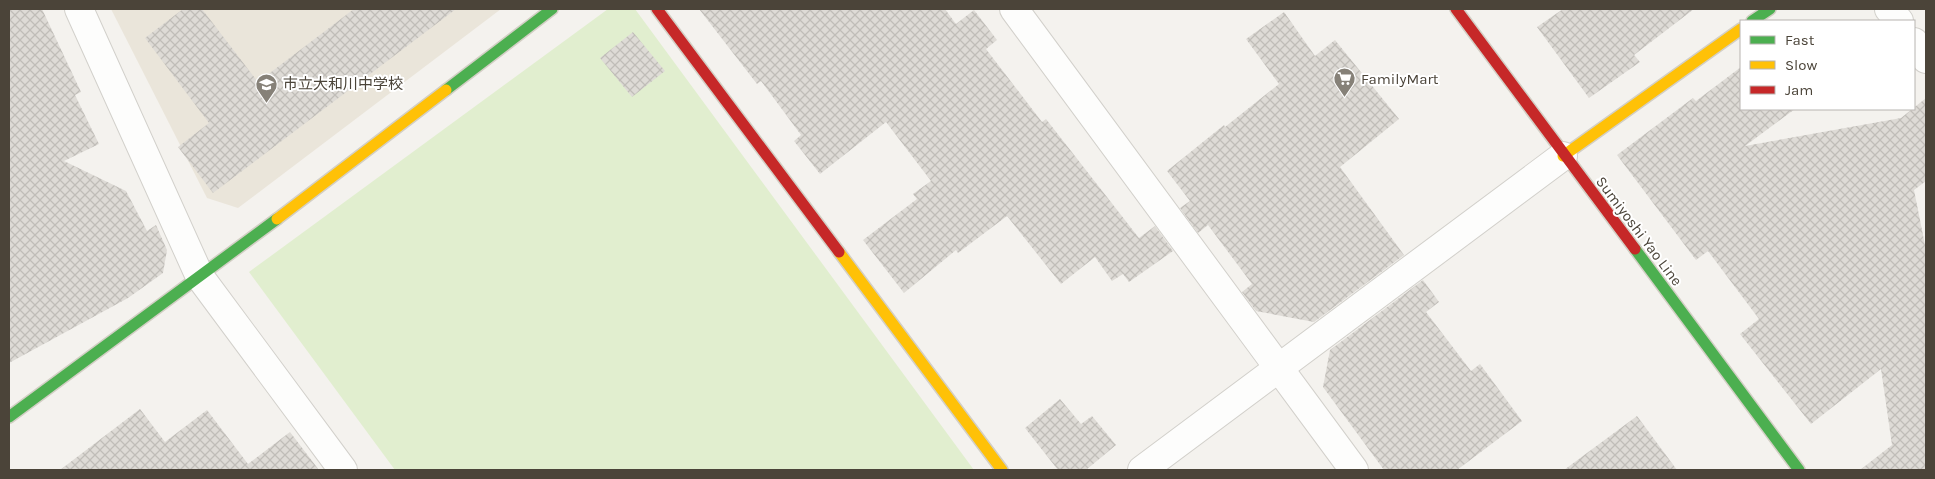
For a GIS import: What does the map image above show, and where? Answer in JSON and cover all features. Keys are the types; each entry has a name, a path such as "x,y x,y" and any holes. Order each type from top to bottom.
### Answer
{"street":[{"path":"79,9 200,277 343,470"},
{"path":"9,417 200,277 552,9"},
{"path":"657,9 1002,470"},
{"path":"1014,9 1354,470"},
{"name":"Sumiyoshi Yao Line","path":"1456,9 1563,156 1704,340 1799,470"},
{"path":"1754,20 1770,9"},
{"path":"1890,9 1898,20"},
{"path":"1142,470 1280,369 1563,156 1740,30"},
{"path":"1915,43 1926,59"}],"shaded area":[{"name":"市立大和川中学校","path":"111,9 501,9 238,208 207,198"}],"green space":[{"path":"608,9 635,9 974,470 395,470 249,272"}],"building":[{"path":"9,9 42,9 81,92 75,95 99,144 64,161 126,191 147,231 156,225 167,250 163,273 128,298 9,363"},
{"path":"183,9 202,9 258,82 354,9 456,9 213,193 178,147 209,123 145,38"},
{"path":"699,9 945,9 956,24 974,10 997,40 986,49 1042,122 1046,119 1139,238 1155,226 1173,251 1129,282 1123,274 1112,281 1095,257 1061,284 1007,216 958,253 956,250 904,293 863,240 917,199 913,194 931,181 886,122 820,174 794,141 801,135 761,81 757,84"},
{"path":"1563,9 1694,9 1634,55 1640,62 1589,98 1537,27"},
{"path":"1284,12 1315,56 1335,40 1399,119 1340,167 1404,255 1314,322 1256,311 1242,292 1252,284 1208,225 1198,233 1180,208 1190,201 1167,171 1279,84 1246,39"},
{"path":"633,32 665,71 632,97 600,58"},
{"path":"1740,68 1740,110 1794,110 1745,146 1901,118 1911,110 1915,110 1915,107 1926,98 1926,181 1914,190 1926,250 1926,470 1860,470 1892,445 1881,369 1811,424 1740,334 1759,319 1708,251 1696,260 1617,155 1693,98 1696,101"},
{"path":"1423,280 1439,302 1426,312 1471,371 1480,364 1522,421 1457,470 1384,470 1323,387 1330,350"},
{"path":"1060,399 1081,424 1092,416 1116,445 1086,470 1058,470 1025,428"},
{"path":"140,409 165,442 207,410 248,464 290,432 319,470 60,470"},
{"path":"1637,416 1677,470 1564,470"}],"traffic: fast":[{"path":"446,90 552,9"},
{"path":"1754,20 1770,9"},
{"path":"9,417 277,219"},
{"path":"1635,249 1799,470"}],"traffic: slow":[{"path":"1563,156 1740,30"},
{"path":"277,219 446,90"},
{"path":"839,252 1002,470"}],"traffic: jam":[{"path":"657,9 839,252"},
{"path":"1456,9 1635,249"}],"place":[{"name":"FamilyMart","path":"1345,98"},
{"name":"市立大和川中学校","path":"267,103"}]}
